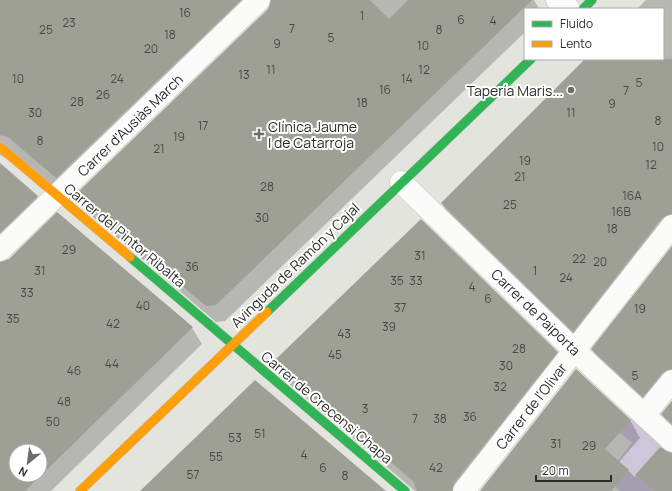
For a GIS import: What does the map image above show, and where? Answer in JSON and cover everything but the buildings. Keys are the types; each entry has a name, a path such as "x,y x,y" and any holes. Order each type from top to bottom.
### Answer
{"street":[{"name":"Carrer d'Ausiàs March","path":"0,250 259,0"},
{"path":"557,0 568,8"},
{"path":"584,8 592,0"},
{"name":"Avinguda de Ramón y Cajal","path":"80,491 529,60"},
{"name":"Carrer del Pintor Ribalta","path":"0,147 232,345"},
{"name":"Carrer de Paiporta","path":"401,182 575,350 672,441"},
{"name":"Carrer de l'Olivar","path":"464,491 672,226"},
{"name":"Carrer de Crecensi Chapa","path":"232,345 405,491"},
{"path":"644,415 672,381"}],"shaded area":[{"path":"633,417 662,445 635,475 654,491 620,491 604,478 632,443 617,430 626,425"}],"traffic: fast":[{"path":"584,8 592,0"},
{"path":"267,312 530,60"},
{"path":"130,257 405,491"}],"traffic: slow":[{"path":"0,147 130,257"},
{"path":"80,491 267,312"}],"place":[{"name":"Tapería Maris...","path":"571,90"},
{"name":"Clínica Jaume I de Catarroja","path":"259,134"}]}
